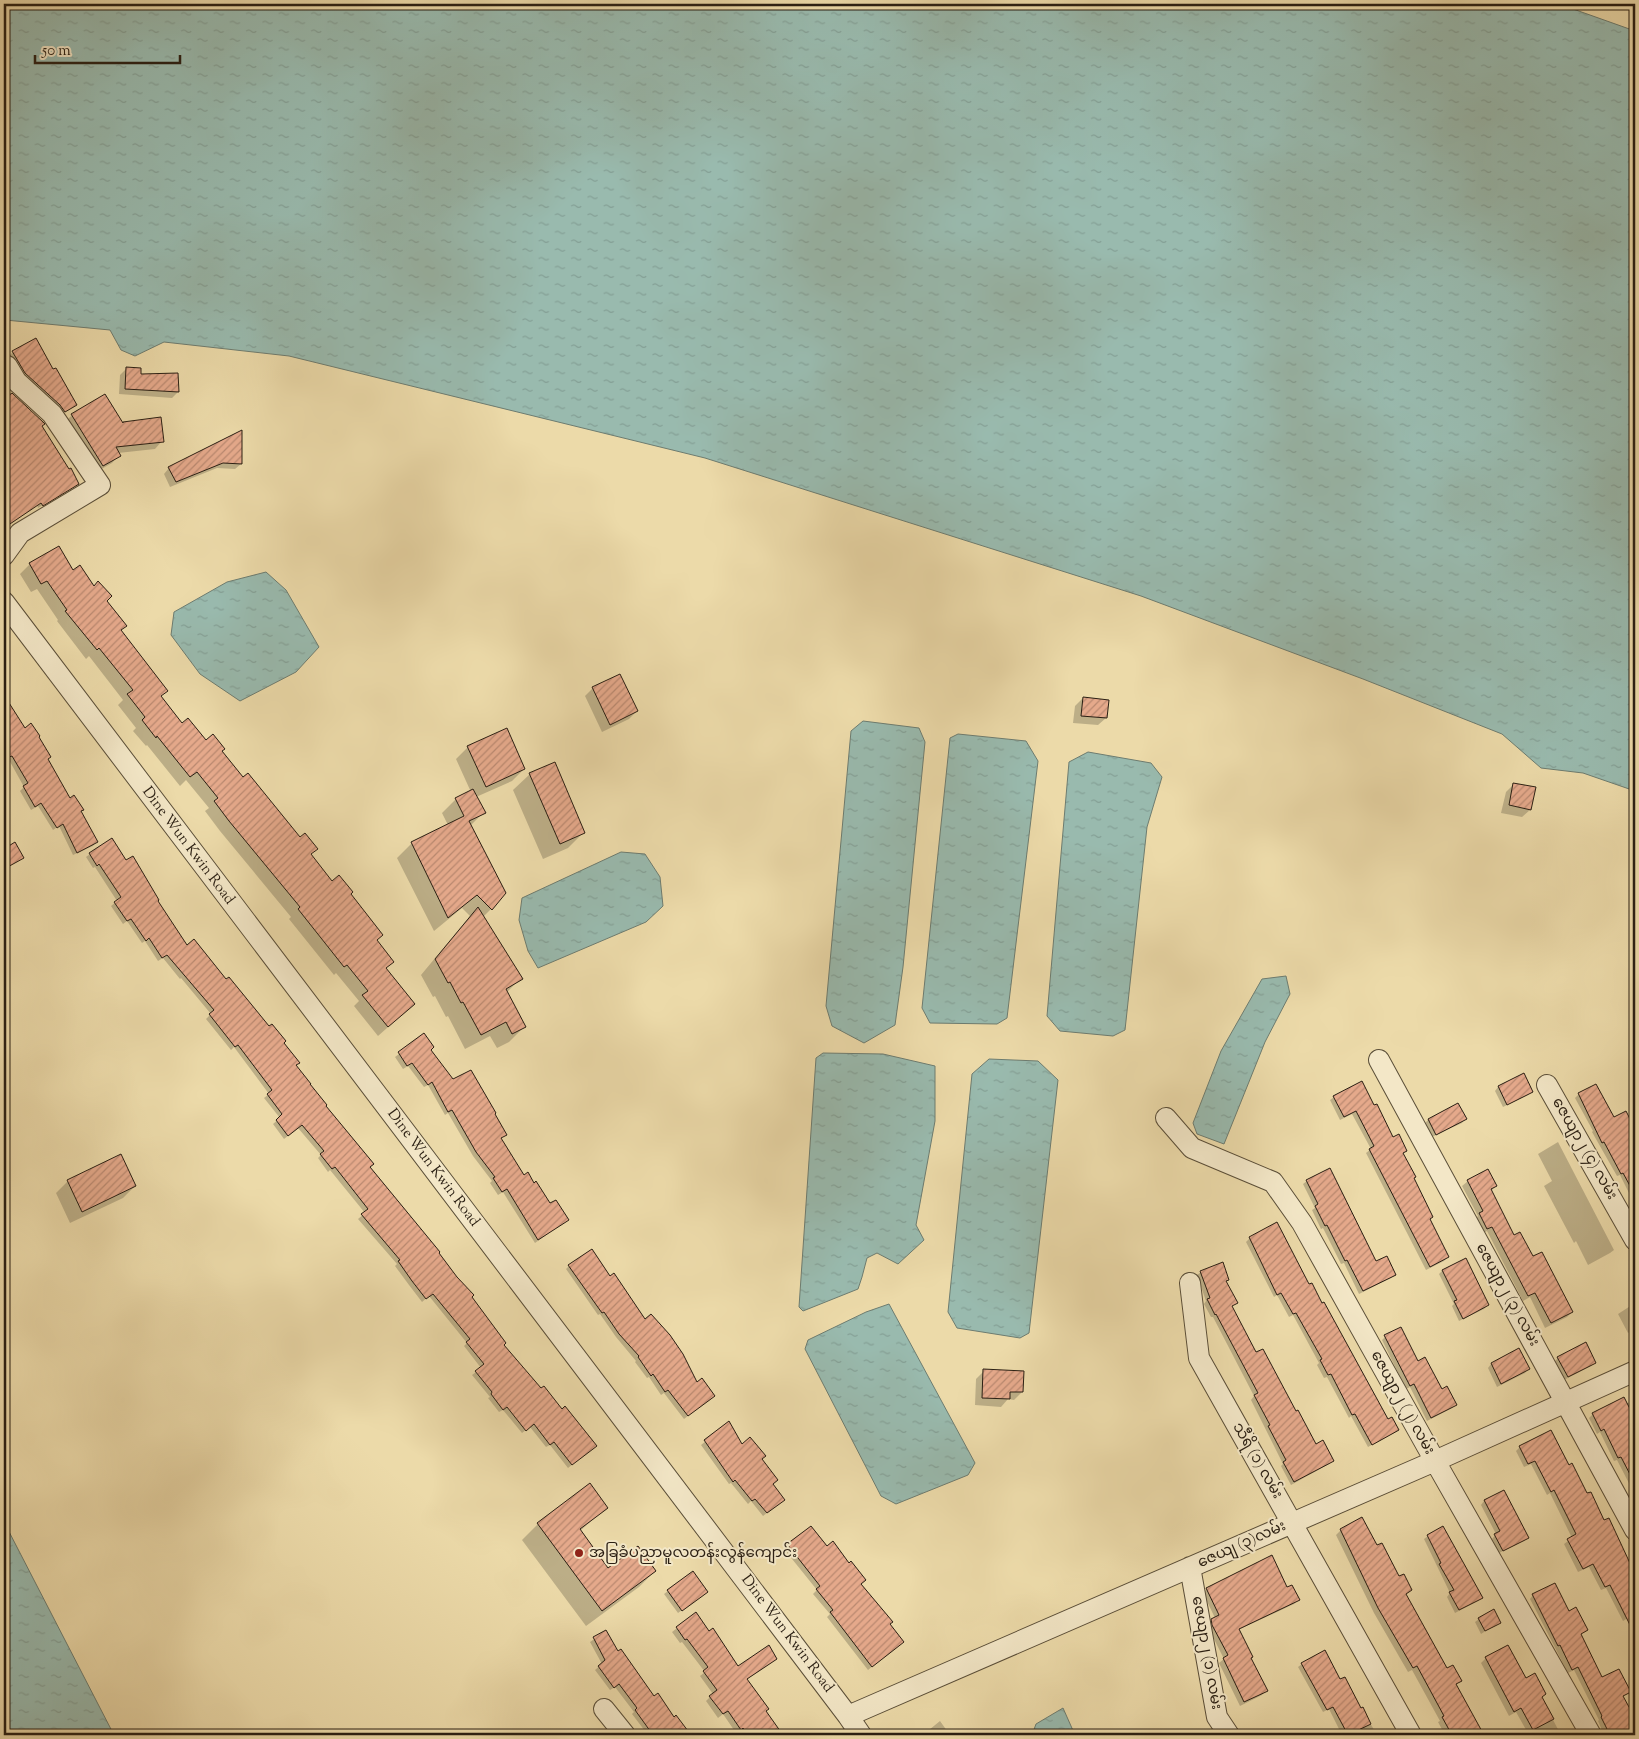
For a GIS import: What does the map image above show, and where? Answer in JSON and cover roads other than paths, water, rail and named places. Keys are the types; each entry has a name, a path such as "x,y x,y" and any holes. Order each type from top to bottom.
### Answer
{"street":[{"path":"4,555 20,533 100,485 52,414 16,381 7,366"},
{"name":"Dine Wun Kwin Road","path":"4,602 861,1735"},
{"name":"ဇေယျာ၂ (၃) လမ်း","path":"1378,1060 1635,1530"},
{"name":"ဇေယျာ၂ (၄) လမ်း","path":"1547,1085 1635,1240"},
{"name":"ဇေယျာ၂ (၂) လမ်း","path":"1166,1118 1192,1148 1273,1182 1302,1223 1591,1735"},
{"name":"သီရိ (၁) လမ်း","path":"1190,1283 1199,1358 1411,1735"},
{"name":"ဇေယျ (၃)လမ်း","path":"848,1716 1435,1461 1635,1371"},
{"name":"ဇေယျာ၂ (၁) လမ်း","path":"1190,1567 1217,1717 1229,1735"},
{"path":"604,1709 625,1735"}],"water":[{"path":"4,4 1559,4 1635,31 1635,791 1583,773 1541,768 1502,734 1363,679 1141,596 705,458 289,356 164,342 135,356 121,350 110,330 5,320 6,357 4,356"},
{"path":"266,572 286,590 319,647 296,672 240,701 200,674 171,635 174,612 227,582"},
{"path":"863,721 919,728 925,742 903,967 895,1025 864,1043 832,1026 826,1006 851,731"},
{"path":"958,734 1026,741 1038,761 1007,1018 997,1024 930,1023 922,1008 950,738"},
{"path":"1088,752 1151,763 1162,777 1147,827 1125,1030 1113,1036 1060,1031 1047,1016 1069,762"},
{"path":"621,852 645,854 660,877 663,906 646,922 538,968 528,951 519,920 522,898"},
{"path":"1286,976 1290,994 1265,1042 1224,1144 1197,1134 1193,1123 1221,1051 1262,979"},
{"path":"823,1053 883,1054 935,1066 935,1121 916,1225 924,1240 898,1264 877,1253 867,1258 858,1289 803,1311 799,1307 816,1058"},
{"path":"989,1059 1038,1061 1058,1080 1029,1333 1020,1338 957,1328 948,1312 972,1074"},
{"path":"889,1304 975,1463 968,1475 896,1504 881,1496 805,1349 808,1340 866,1312"},
{"path":"4,1522 114,1735 4,1735"},
{"path":"1063,1708 1075,1735 1032,1735 1036,1724"}],"place":[{"name":"အခြခံပညာမူလတန်းလွန်ကျောင်း","path":"579,1553"}]}
